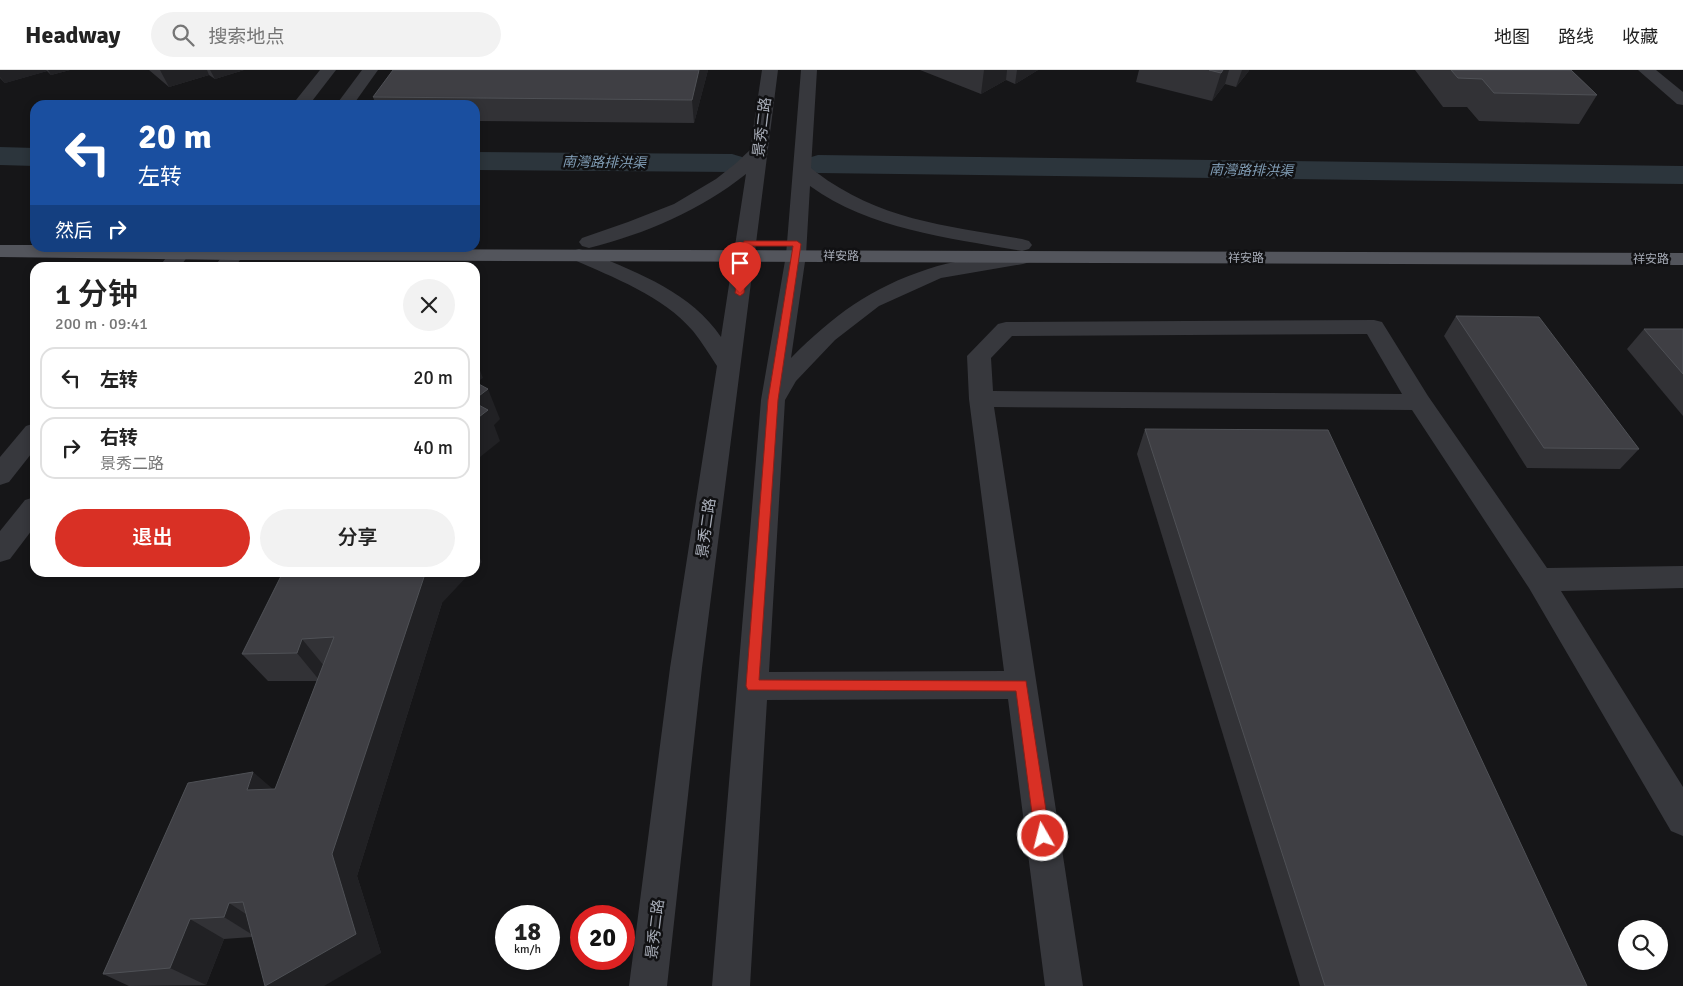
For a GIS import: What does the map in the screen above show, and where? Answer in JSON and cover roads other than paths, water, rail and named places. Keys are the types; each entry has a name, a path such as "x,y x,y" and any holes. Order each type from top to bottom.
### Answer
{"main road":[{"path":"0,238 30,239"},
{"name":"祥安路","path":"480,242 584,249"},
{"name":"祥安路","path":"480,251 584,249 1022,251 1683,250"},
{"name":"祥安路","path":"0,251 30,252"},
{"name":"祥安路","path":"1022,251 1683,259"},
{"name":"祥安路","path":"35,252 232,256 433,252"}],"street":[{"path":"304,100 328,70"},
{"path":"348,100 370,70"},
{"name":"景秀二路","path":"648,986 686,668 770,70"},
{"path":"731,986 773,400 797,250 809,70"},
{"path":"1646,70 1683,100"},
{"path":"1659,70 1683,89"},
{"path":"584,249 666,216 713,190 743,169 759,151"},
{"path":"802,170 824,187 869,212 1022,251"},
{"path":"584,249 674,302 699,323 729,367"},
{"path":"773,400 787,376 820,342 871,301 936,273 1022,251"},
{"path":"1064,986 981,399 979,356 1006,329 1374,327 1419,402 1539,580 1683,820"},
{"path":"981,399 1419,402"},
{"path":"0,475 30,438"},
{"path":"0,551 30,513"},
{"path":"1539,580 1683,577"},
{"path":"752,686 1022,685"}],"waterway":[{"name":"南灣路排洪渠","path":"0,156 30,157"},
{"name":"南灣路排洪渠","path":"480,161 732,163"},
{"name":"南灣路排洪渠","path":"818,164 1683,175"}]}
